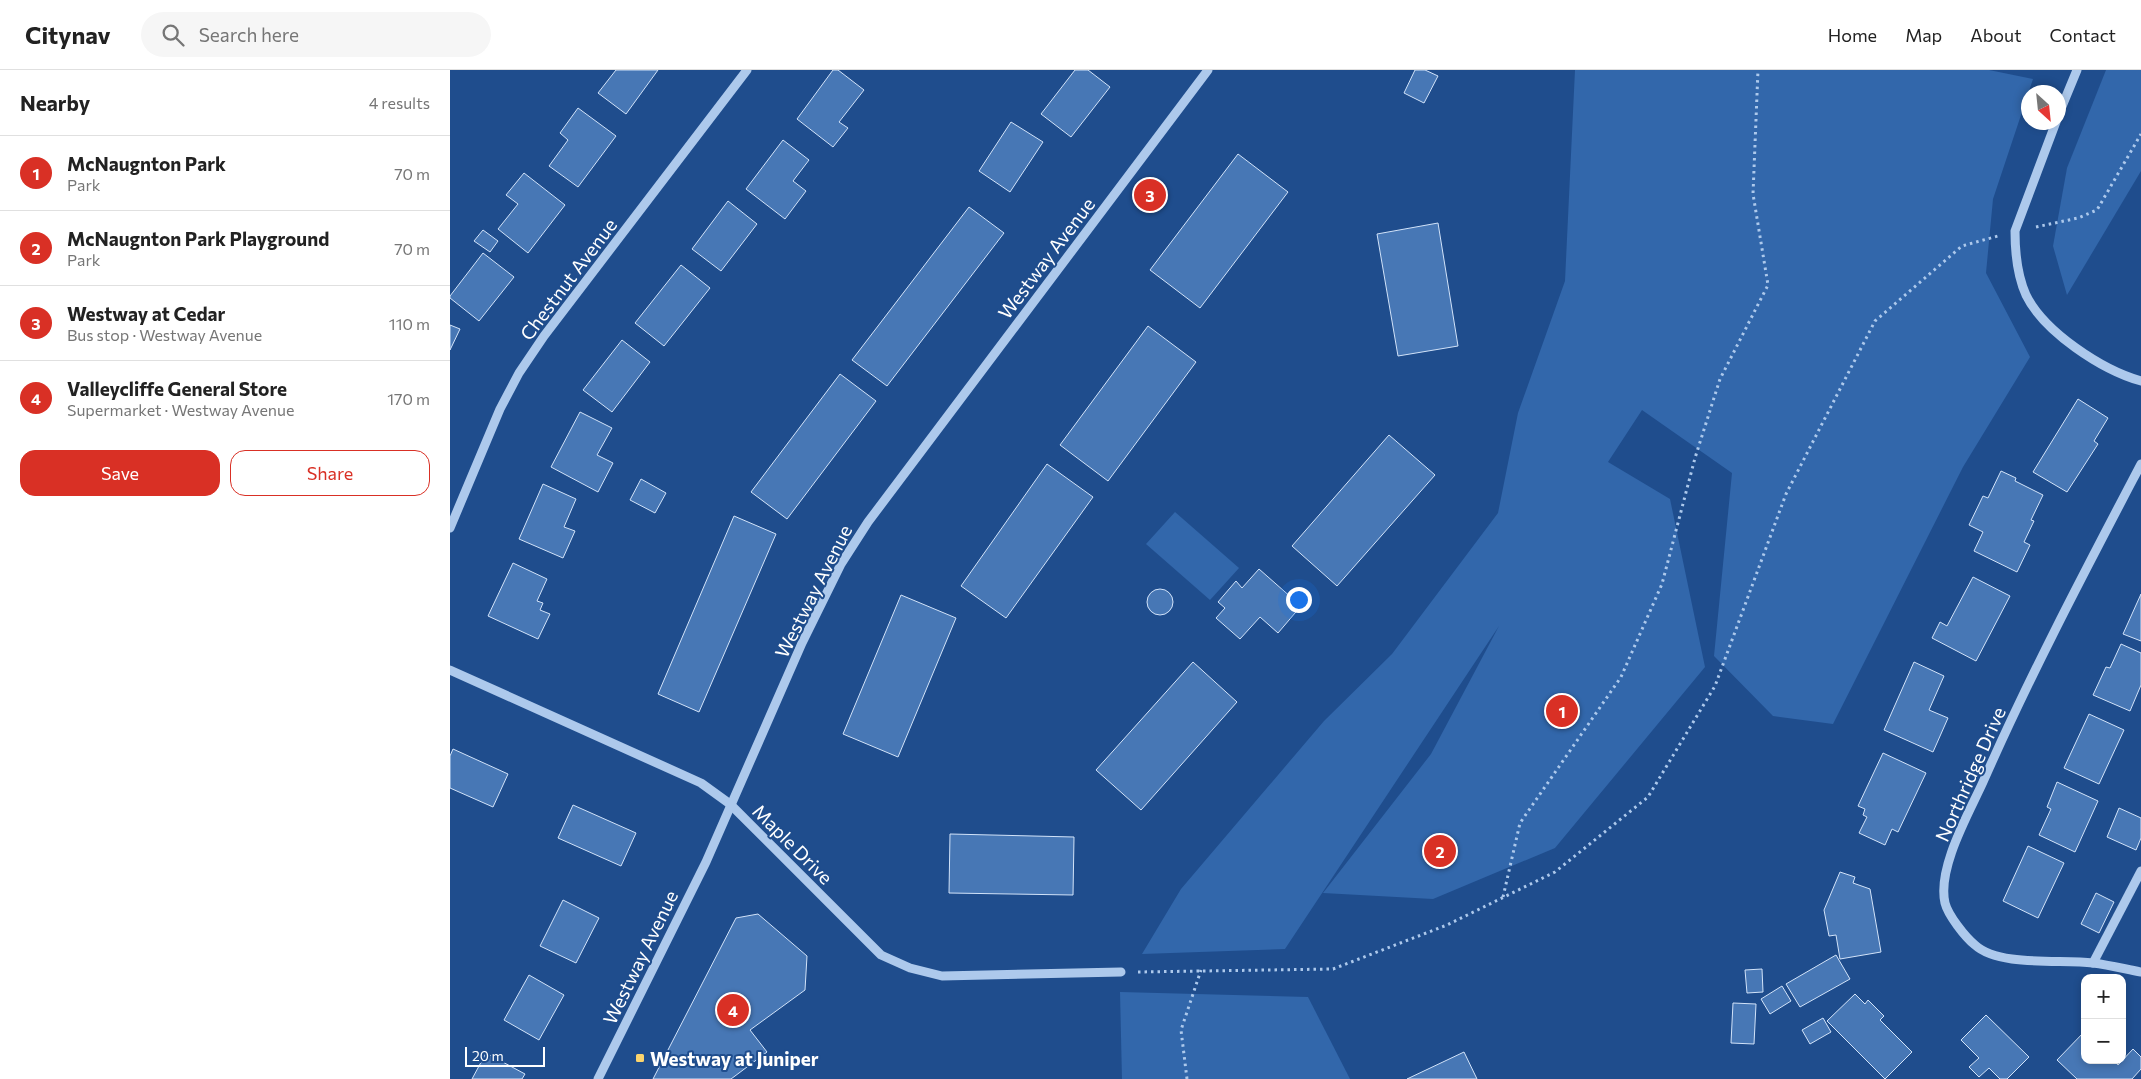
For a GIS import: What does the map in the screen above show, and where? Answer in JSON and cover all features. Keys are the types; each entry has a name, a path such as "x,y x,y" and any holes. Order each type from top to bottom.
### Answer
{"street":[{"name":"Chestnut Avenue","path":"450,528 500,409 519,373 544,336 747,70"},
{"name":"Westway Avenue","path":"598,1079 706,862 802,643 841,564 868,522 1208,70"},
{"path":"2066,97 2077,70"},
{"path":"2053,130 2015,231 2015,250 2019,276 2026,296 2043,321 2102,364 2141,381"},
{"name":"Northridge Drive","path":"2141,464 2050,637 1953,850 1945,878 1945,903 1960,929 1976,947 1997,957 2093,963 2141,972"},
{"name":"Maple Drive","path":"450,670 701,783 730,804 881,955 910,968 942,976 1121,972"},
{"path":"2093,963 2141,872"}],"path":[{"path":"1503,898 1520,823 1621,677 1662,584 1695,458 1720,378 1768,285 1753,194 1758,70"},
{"path":"1121,972 1333,969 1447,925 1555,872 1648,798 1715,686 1786,494 1875,321 1962,246 2015,231 2078,218 2097,210 2141,134"},
{"path":"1187,1079 1181,1030 1201,970"}],"shaded area":[{"path":"1575,70 1989,70 2033,79 2031,85 2021,85 2021,115 1993,199 1986,273 2030,357 1963,467 1833,724 1773,716 1714,656 1732,473 1642,410 1608,462 1670,499 1705,667 1555,848 1433,899 1323,893 1431,754 1499,626 1285,949 1142,954 1181,889 1324,721 1392,654 1498,513 1518,413 1565,281"},
{"path":"2106,70 2141,70 2141,171 2067,295 2053,246 2067,168"},
{"path":"1175,512 1239,568 1210,600 1146,544"},
{"path":"1120,992 1308,997 1350,1079 1122,1079"}],"building":[{"path":"616,70 658,70 626,114 598,93"},
{"path":"833,70 838,70 864,90 839,122 848,128 833,147 797,119"},
{"path":"1075,70 1088,70 1110,87 1071,137 1041,114"},
{"path":"1415,70 1425,70 1438,76 1424,103 1404,93"},
{"path":"578,108 616,136 578,187 549,166 568,140 560,133"},
{"path":"1011,122 1043,142 1010,192 979,171"},
{"path":"783,140 809,160 793,181 806,191 785,219 746,189"},
{"path":"1238,154 1288,192 1200,308 1150,270"},
{"path":"524,173 565,205 528,253 498,229 518,204 506,195"},
{"path":"728,201 757,224 721,271 692,249"},
{"path":"969,207 1004,233 887,386 852,360"},
{"path":"1438,223 1458,346 1398,356 1377,234"},
{"path":"483,230 498,241 490,252 474,241"},
{"path":"483,253 514,277 479,321 450,298 450,296"},
{"path":"681,265 710,288 664,346 635,323"},
{"path":"450,325 460,329 450,350"},
{"path":"1148,326 1196,362 1108,481 1060,445"},
{"path":"622,340 650,362 612,412 583,390"},
{"path":"840,374 876,401 787,519 751,492"},
{"path":"2078,399 2108,418 2094,441 2098,444 2067,492 2033,472"},
{"path":"580,412 612,428 597,455 613,463 598,492 551,467"},
{"path":"1389,435 1435,475 1337,586 1292,546"},
{"path":"1047,464 1093,497 1006,618 961,586"},
{"path":"2001,471 2016,478 2015,481 2043,495 2031,520 2034,521 2024,542 2030,545 2017,572 1974,551 1983,532 1969,525 1983,496 1988,498"},
{"path":"641,479 666,493 655,513 630,500"},
{"path":"543,484 576,499 564,527 575,531 563,558 519,539"},
{"path":"734,516 776,534 699,712 658,694"},
{"path":"513,563 547,579 537,601 543,603 540,610 550,614 538,639 488,616"},
{"path":"1259,569 1301,606 1278,633 1260,617 1240,639 1216,618 1225,608 1218,602 1236,581 1242,588"},
{"path":"1973,577 2010,596 1976,661 1932,638 1940,622 1947,626"},
{"path":"1160,589 1169,593 1173,602 1169,611 1160,615 1151,611 1147,602 1151,593"},
{"path":"2141,594 2141,641 2123,634"},
{"path":"901,595 956,618 898,757 843,734"},
{"path":"2121,644 2141,653 2141,685 2130,711 2093,695 2106,667 2110,668"},
{"path":"1193,662 1237,702 1141,810 1096,770"},
{"path":"1914,662 1944,676 1929,710 1948,718 1933,752 1884,730"},
{"path":"2089,714 2124,730 2099,784 2064,768"},
{"path":"453,749 508,774 493,807 450,788 450,756"},
{"path":"1883,753 1926,773 1898,832 1892,829 1885,845 1859,833 1867,817 1863,815 1865,809 1858,806"},
{"path":"2057,782 2098,801 2075,852 2039,835 2051,809 2047,807"},
{"path":"573,805 636,833 621,866 558,838"},
{"path":"2119,808 2141,818 2141,838 2136,850 2107,837"},
{"path":"950,834 1074,837 1073,895 949,893"},
{"path":"2028,846 2064,863 2038,918 2003,901"},
{"path":"1840,872 1855,877 1853,883 1870,889 1881,952 1840,959 1836,935 1829,936 1824,910"},
{"path":"2096,893 2114,902 2099,933 2081,924"},
{"path":"563,900 599,918 576,963 540,946"},
{"path":"758,914 807,956 805,990 750,1030 767,1052 731,1079 653,1079 736,918"},
{"path":"1836,955 1850,979 1800,1007 1786,984"},
{"path":"1762,969 1763,992 1747,993 1745,970"},
{"path":"529,975 564,995 539,1040 504,1020"},
{"path":"1782,986 1791,1001 1770,1014 1761,999"},
{"path":"1855,994 1865,1004 1868,1000 1884,1016 1880,1020 1912,1052 1885,1079 1827,1021"},
{"path":"1733,1003 1756,1004 1754,1044 1731,1043"},
{"path":"1986,1015 2029,1057 2007,1079 2000,1079 1989,1068 1979,1077 1969,1067 1979,1058 1961,1040"},
{"path":"1823,1018 1831,1032 1810,1044 1802,1030"},
{"path":"2081,1035 2081,1064 2126,1064 2126,1056 2133,1049 2141,1057 2141,1069 2132,1079 2077,1079 2057,1060"},
{"path":"1464,1052 1477,1079 1407,1079"},
{"path":"486,1053 525,1074 522,1079 472,1079"}],"place":[{"name":"Westway at Cedar","path":"1150,195"},
{"name":"McNaugnton Park","path":"1562,711"},
{"name":"McNaugnton Park Playground","path":"1440,851"},
{"name":"Valleycliffe General Store","path":"733,1010"},
{"name":"Westway at Juniper","path":"640,1058"}]}
